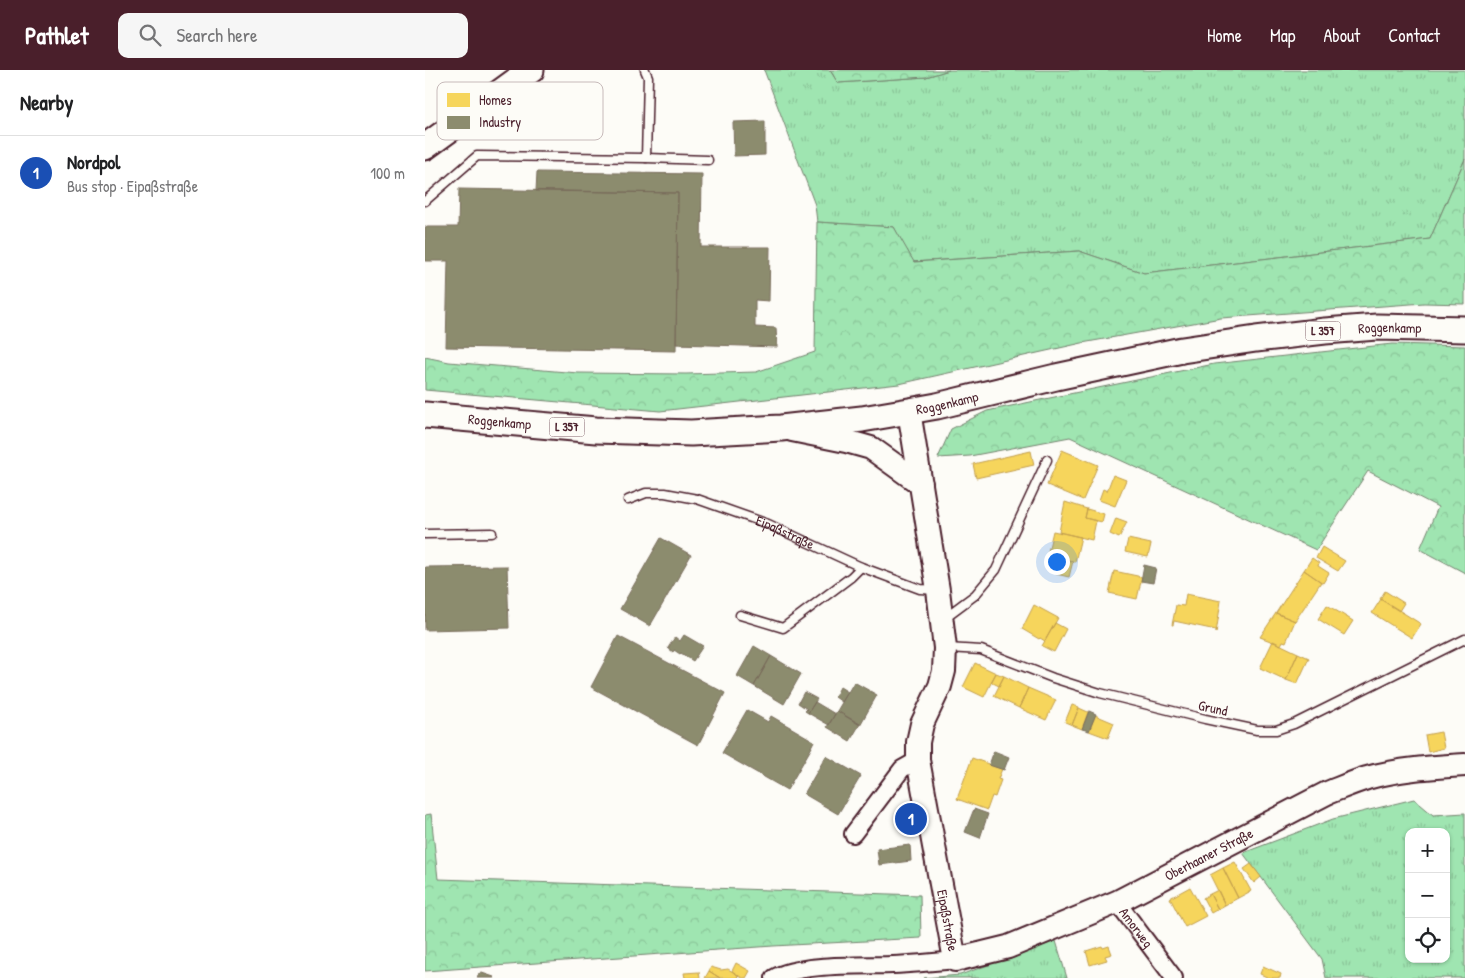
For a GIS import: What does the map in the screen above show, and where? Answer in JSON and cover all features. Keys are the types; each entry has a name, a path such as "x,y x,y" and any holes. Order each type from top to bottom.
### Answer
{"main road":[{"path":"514,82 531,70"},
{"path":"425,147 437,138"},
{"name":"Roggenkamp","path":"425,415 596,430 691,433 781,428 909,412 1056,377 1191,349 1256,339 1377,327 1465,329"}],"street":[{"name":"Eipaßstraße","path":"774,978 779,974 793,970 955,960 918,760 918,742 922,724 940,686 944,671 945,648 938,590 909,412"},
{"path":"781,428 871,448 921,484"},
{"path":"853,834 902,769 918,760"},
{"name":"Oberhaaner Straße","path":"955,960 1008,947 1117,902 1342,787 1367,778 1408,770 1465,765"},
{"name":"Amorweg","path":"1117,902 1174,978"}],"lane":[{"path":"645,70 648,77 646,158"},
{"path":"425,201 477,156 708,160"},
{"path":"942,619 975,595 996,570 1047,460"},
{"name":"Eipaßstraße","path":"628,500 646,493 665,493 697,499 768,524 861,567 920,589 938,590"},
{"path":"425,534 492,533"},
{"path":"740,615 783,628 861,567"},
{"name":"Grund","path":"945,648 981,650 1100,694 1213,721 1257,730 1276,730 1294,724 1465,639"}],"green space":[{"path":"764,70 830,70 838,83 926,77 949,70 1465,70 1465,159 1430,239 1144,273 1079,251 912,262 894,227 817,222 815,205"},
{"path":"830,70 949,70 926,77 838,83"},
{"path":"1465,159 1465,304 1424,303 1221,318 1082,343 899,384 660,411 425,390 425,357 449,362 578,373 686,374 756,372 815,352 817,222 894,227 914,262 1079,251 1144,273 1430,239"},
{"path":"1392,344 1465,346 1465,573 1420,549 1438,507 1368,471 1316,550 1070,437 970,456 938,458 951,429 987,411 1214,364"},
{"path":"1414,799 1433,815 1465,813 1465,978 1326,978 1322,959 1243,853 1333,819"},
{"path":"431,814 438,879 920,895 921,938 773,946 425,971 425,815"},
{"path":"1056,941 1067,978 924,978 960,975"}],"building: Homes":[{"path":"1062,450 1098,465 1083,500 1047,485"},
{"path":"1031,451 1034,465 976,478 973,464"},
{"path":"1113,475 1126,480 1115,506 1099,500 1103,489 1107,491"},
{"path":"1065,502 1087,509 1085,518 1096,521 1092,540 1059,532"},
{"path":"1087,509 1104,514 1102,522 1085,518"},
{"path":"1116,518 1127,522 1119,538 1110,534"},
{"path":"1053,531 1081,537 1075,562 1059,558 1058,563 1046,560"},
{"path":"1128,539 1151,544 1148,557 1125,552"},
{"path":"1322,547 1345,561 1338,571 1316,558"},
{"path":"1059,558 1073,561 1069,577 1056,574"},
{"path":"1312,558 1319,563 1318,566 1329,573 1323,583 1304,570"},
{"path":"1304,570 1321,582 1295,621 1276,613"},
{"path":"1114,571 1142,577 1137,599 1109,593"},
{"path":"1385,591 1404,603 1399,611 1380,599"},
{"path":"1186,594 1221,601 1216,633 1216,630 1174,621 1172,625 1176,605 1184,606"},
{"path":"1381,599 1421,624 1412,638 1372,613"},
{"path":"1034,605 1058,618 1045,641 1022,629"},
{"path":"1327,605 1353,621 1344,635 1318,619"},
{"path":"1276,613 1295,621 1286,642 1283,641 1281,645 1260,637"},
{"path":"1055,623 1066,629 1054,652 1042,646"},
{"path":"1273,641 1298,653 1286,680 1260,668"},
{"path":"1298,653 1309,658 1297,684 1286,680"},
{"path":"975,663 996,673 984,697 963,687"},
{"path":"996,673 1004,676 999,686 991,682"},
{"path":"1004,676 1028,688 1019,708 994,696"},
{"path":"1028,688 1056,700 1046,720 1019,708"},
{"path":"1072,705 1079,707 1072,725 1065,722"},
{"path":"1079,708 1088,712 1082,729 1072,725"},
{"path":"1095,715 1114,723 1108,738 1089,731"},
{"path":"1441,732 1444,748 1428,752 1425,735"},
{"path":"972,758 1002,769 998,779 1001,780 995,797 992,796 987,810 957,799"},
{"path":"1235,862 1251,891 1238,898 1223,868"},
{"path":"1251,864 1261,877 1254,883 1244,869"},
{"path":"1223,868 1238,898 1225,905 1210,875"},
{"path":"1190,887 1206,916 1185,927 1170,898"},
{"path":"1218,890 1225,905 1218,909 1210,894"},
{"path":"1210,894 1218,909 1211,913 1203,898"},
{"path":"1102,946 1103,948 1109,946 1112,954 1105,956 1107,960 1090,965 1086,951"},
{"path":"736,963 750,971 746,978 742,978 732,971"},
{"path":"1263,966 1281,974 1280,978 1269,978 1260,974"},
{"path":"711,967 721,970 728,969 738,975 737,978 720,978 709,971"},
{"path":"709,971 720,978 705,978"},
{"path":"699,972 700,978 685,978 684,973"}],"building: Industry":[{"path":"765,121 765,155 734,156 733,122"},
{"path":"537,172 702,174 701,247 770,247 769,301 755,300 755,327 776,328 777,347 676,344 678,193 536,191"},
{"path":"459,189 678,193 676,351 446,347 448,261 425,261 425,227 458,227"},
{"path":"661,538 691,555 650,626 620,609"},
{"path":"1144,565 1156,568 1153,583 1141,581"},
{"path":"507,566 509,628 425,630 425,567"},
{"path":"684,635 703,646 693,661 681,653 674,650 673,652 668,648 675,637 680,641"},
{"path":"618,636 725,693 698,745 591,687"},
{"path":"754,646 771,656 754,686 737,676"},
{"path":"771,656 801,674 784,704 754,686"},
{"path":"854,682 877,695 860,725 837,711"},
{"path":"840,687 848,692 842,702 835,697"},
{"path":"804,692 817,699 808,713 805,711 807,709 798,703"},
{"path":"815,702 835,714 829,725 808,713"},
{"path":"747,710 768,722 771,716 814,741 787,790 722,753"},
{"path":"837,711 860,724 850,741 827,727"},
{"path":"1089,711 1096,714 1089,731 1082,729"},
{"path":"994,751 1009,757 1004,770 989,765"},
{"path":"826,756 861,776 838,814 804,794"},
{"path":"974,809 988,814 980,838 965,832"},
{"path":"910,845 911,861 879,865 877,849"},
{"path":"482,973 494,977 494,978 477,978"}],"place":[{"name":"Nordpol","path":"911,819"}]}
